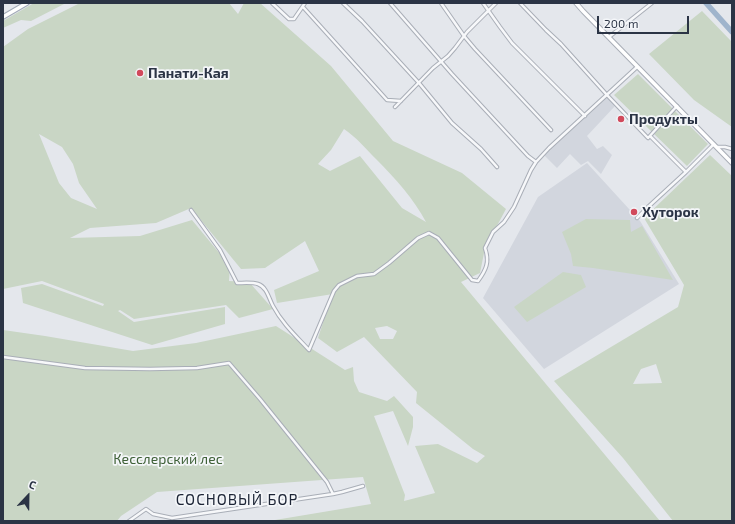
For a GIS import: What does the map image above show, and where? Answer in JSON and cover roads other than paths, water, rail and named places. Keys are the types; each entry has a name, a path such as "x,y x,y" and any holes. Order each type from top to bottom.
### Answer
{"main road":[{"path":"3,17 27,3"},
{"path":"576,3 732,163"}],"street":[{"path":"272,3 289,18 294,19 305,3"},
{"path":"343,3 362,21 419,83 452,123 481,149 497,167"},
{"path":"390,3 452,74 528,156 536,162"},
{"path":"441,3 475,49 551,130"},
{"path":"483,3 512,43 585,116"},
{"path":"395,107 433,68 448,56 467,32 496,3"},
{"path":"520,3 561,44 607,95 686,172"},
{"path":"609,37 652,3"},
{"path":"303,7 387,100 401,101"},
{"path":"190,210 220,250 237,283 258,284 263,286 273,306 290,330 309,350 334,291 339,285 357,276 374,274 389,264 418,238 429,233 438,238 472,280 478,281 485,271 487,255 485,248 493,232 504,222 514,207 536,162 549,148 638,66"},
{"path":"649,137 677,106"},
{"path":"637,218 714,144"},
{"path":"717,147 732,149"},
{"path":"3,357 85,368 197,368 229,363 260,398 327,482 333,494"},
{"path":"129,521 146,509 153,514 172,518 333,494 363,486"}],"waterway":[{"path":"706,3 732,32"}],"place":[{"name":"Панати-Кая","path":"140,73"},
{"name":"Продукты","path":"621,119"},
{"name":"Хуторок","path":"634,212"}],"district":[{"name":"СОСНОВЫЙ БОР","path":"237,500"}],"park label":[{"name":"Кесслерский лес","path":"168,459"}]}
